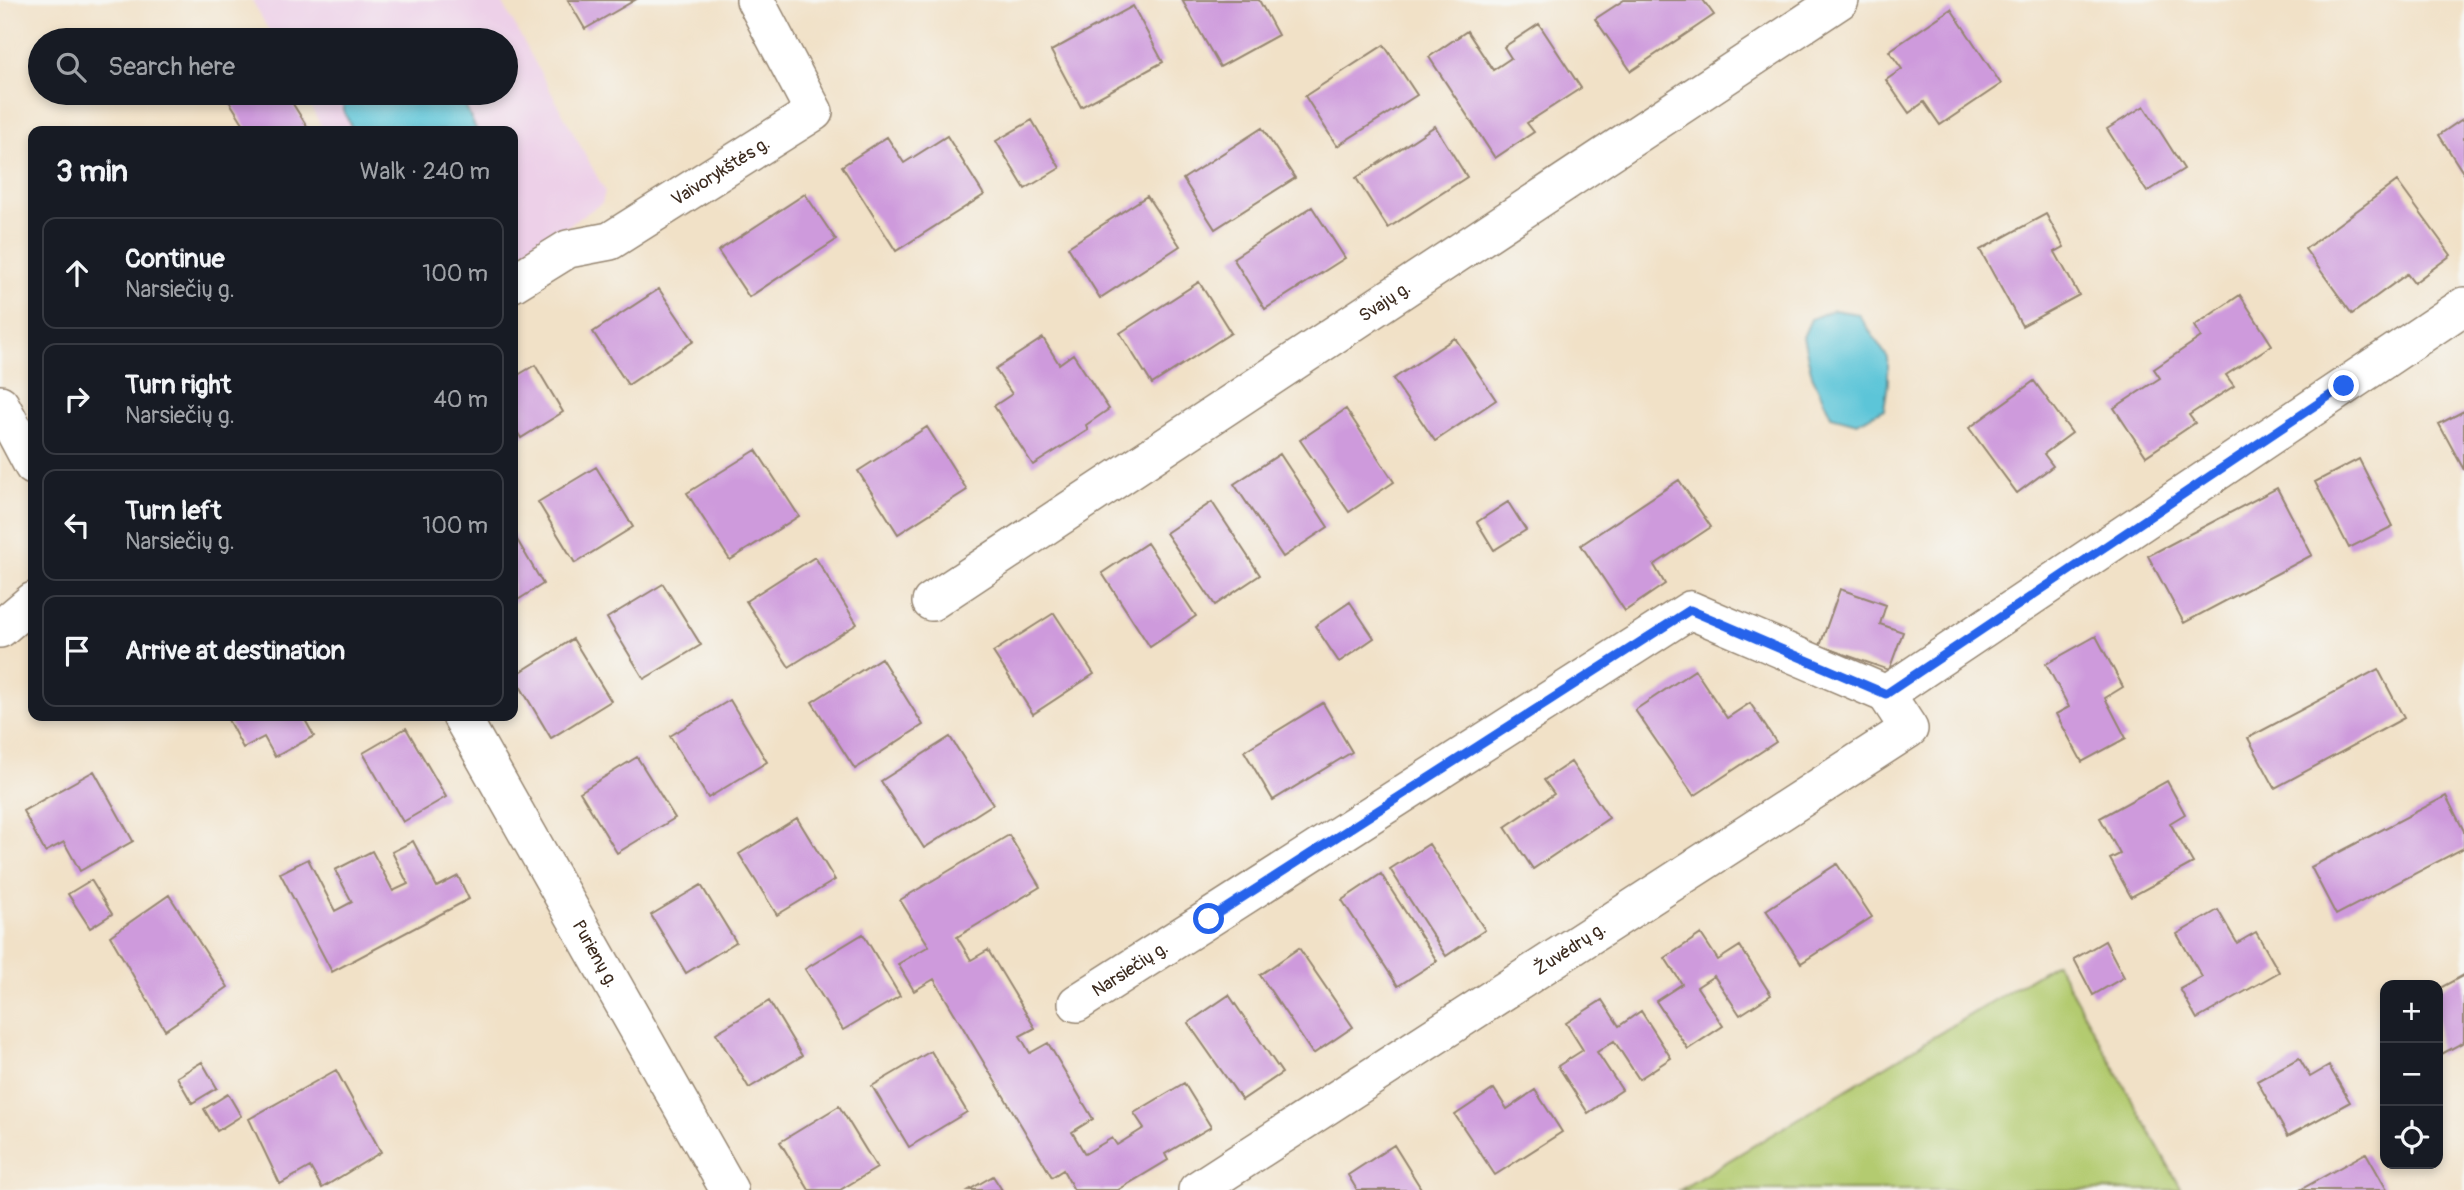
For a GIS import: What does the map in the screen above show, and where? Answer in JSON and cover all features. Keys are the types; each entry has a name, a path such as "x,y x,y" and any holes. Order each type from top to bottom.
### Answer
{"street":[{"name":"Vaivorykštės g.","path":"518,280 568,249 610,241 814,112 755,0"},
{"name":"Svajų g.","path":"931,602 1840,0"},
{"path":"1886,694 2464,306"},
{"path":"0,404 28,457"},
{"path":"0,629 28,605"},
{"name":"Narsiečių g.","path":"1077,1003 1690,610 1886,694"},
{"name":"Žuvėdrų g.","path":"1197,1190 1909,729 1886,694"},
{"name":"Purienų g.","path":"464,721 729,1190"}],"shaded area":[{"path":"252,0 501,0 516,28 267,28"},
{"path":"518,31 605,191 602,203 518,259 518,126 321,126 310,105 518,105"}],"green space":[{"path":"2056,963 2182,1190 1680,1190"}],"water":[{"path":"343,105 465,105 475,126 351,126"},
{"path":"1833,310 1858,314 1888,358 1884,409 1857,423 1831,416 1812,375 1803,337 1811,319"}],"building":[{"path":"568,0 635,0 585,29"},
{"path":"1182,0 1259,0 1278,35 1220,67"},
{"path":"1624,0 1703,0 1714,15 1631,71 1595,19"},
{"path":"1133,6 1163,62 1081,107 1051,51"},
{"path":"1951,9 2001,84 1940,125 1924,102 1909,113 1886,80 1902,69 1889,51"},
{"path":"1539,24 1581,88 1527,123 1534,132 1495,158 1429,57 1467,31 1493,70 1511,58 1504,47"},
{"path":"1384,45 1417,95 1337,146 1305,96"},
{"path":"232,105 294,105 307,126 245,126"},
{"path":"2144,106 2184,169 2147,192 2107,129"},
{"path":"2464,118 2464,174 2439,135"},
{"path":"1032,120 1060,168 1025,189 996,141"},
{"path":"1435,126 1467,177 1388,228 1356,178"},
{"path":"1262,128 1295,178 1215,229 1183,179"},
{"path":"947,136 984,195 896,251 842,166 887,137 904,163"},
{"path":"2397,181 2451,255 2414,283 2407,274 2352,314 2305,249"},
{"path":"805,194 836,240 749,297 718,251"},
{"path":"1147,196 1180,246 1100,298 1068,247"},
{"path":"1312,207 1345,258 1265,309 1233,258"},
{"path":"2046,214 2064,247 2055,252 2079,295 2022,326 1980,250"},
{"path":"1199,282 1231,333 1152,384 1120,333"},
{"path":"659,289 694,341 628,385 593,332"},
{"path":"2240,295 2272,345 2226,375 2234,386 2189,415 2195,423 2146,456 2114,408 2160,378 2154,369 2201,337 2194,326"},
{"path":"1043,338 1059,364 1073,354 1109,409 1086,425 1088,430 1033,465 994,406 1012,394 995,369"},
{"path":"1455,338 1496,400 1435,441 1393,379"},
{"path":"535,365 563,412 521,438 518,433 518,375"},
{"path":"2034,381 2072,433 2044,454 2053,466 2017,493 1969,428"},
{"path":"1346,409 1394,482 1349,512 1300,440"},
{"path":"2464,411 2464,470 2439,424"},
{"path":"927,427 967,490 898,534 858,471"},
{"path":"756,450 799,516 730,560 687,493"},
{"path":"1280,454 1328,527 1283,557 1234,484"},
{"path":"2359,459 2393,526 2349,548 2315,482"},
{"path":"596,467 633,527 575,563 538,502"},
{"path":"1679,480 1711,527 1654,565 1665,584 1625,611 1581,545"},
{"path":"2277,488 2312,555 2184,623 2148,556"},
{"path":"1212,502 1260,575 1215,605 1166,533"},
{"path":"1508,502 1526,530 1494,550 1477,522"},
{"path":"518,542 543,584 518,600"},
{"path":"1147,543 1196,616 1150,647 1102,573"},
{"path":"815,557 857,624 789,667 746,601"},
{"path":"663,584 701,645 644,679 607,618"},
{"path":"1840,589 1886,605 1880,624 1903,632 1889,670 1820,646"},
{"path":"1350,602 1374,638 1339,662 1315,626"},
{"path":"1054,613 1094,674 1033,714 993,652"},
{"path":"2096,636 2123,687 2105,698 2126,738 2082,762 2056,714 2069,707 2046,664"},
{"path":"573,639 611,701 551,738 518,683 518,673"},
{"path":"881,658 923,725 855,769 812,702"},
{"path":"2378,669 2404,718 2275,788 2248,738"},
{"path":"1695,670 1727,718 1750,703 1776,742 1694,796 1635,710"},
{"path":"730,700 767,762 708,798 670,736"},
{"path":"1323,703 1352,752 1273,800 1244,751"},
{"path":"229,721 306,721 314,736 275,757 264,737 243,748"},
{"path":"406,728 446,797 403,822 363,753"},
{"path":"950,737 993,804 924,848 881,781"},
{"path":"637,757 675,818 617,853 580,792"},
{"path":"1571,762 1609,818 1533,869 1505,827 1554,794 1544,780"},
{"path":"94,771 133,841 80,871 64,842 45,852 23,811"},
{"path":"2167,781 2185,814 2170,823 2193,863 2131,897 2110,859 2120,854 2100,818"},
{"path":"2446,796 2464,831 2464,848 2336,915 2311,867"},
{"path":"797,818 835,880 777,915 739,854"},
{"path":"1009,835 1040,887 957,937 971,960 988,950 1035,1028 1020,1036 1030,1053 1048,1043 1093,1119 1072,1132 1085,1154 1112,1138 1117,1145 1144,1128 1134,1113 1184,1083 1211,1127 1165,1154 1168,1160 1118,1190 1074,1190 1063,1170 1052,1177 934,979 914,991 898,964 929,946 900,900"},
{"path":"413,841 437,887 458,876 469,899 332,972 280,873 308,859 335,911 352,902 335,870 372,851 393,891 408,884 392,852"},
{"path":"1429,844 1485,930 1446,956 1390,869"},
{"path":"1837,864 1872,917 1801,963 1766,910"},
{"path":"1381,874 1437,961 1398,986 1342,900"},
{"path":"91,880 112,914 90,928 68,894"},
{"path":"701,885 736,942 686,973 651,915"},
{"path":"169,895 228,987 165,1030 110,936"},
{"path":"2218,910 2237,943 2256,932 2279,972 2197,1019 2180,989 2202,977 2177,934"},
{"path":"863,934 900,996 843,1030 805,969"},
{"path":"1701,934 1718,960 1740,946 1771,995 1740,1015 1714,976 1697,987 1723,1026 1688,1049 1656,1001 1682,984 1665,958"},
{"path":"2105,941 2124,977 2093,995 2074,959"},
{"path":"1299,948 1353,1027 1313,1054 1260,975"},
{"path":"2464,975 2464,1042 2443,1053 2443,1043 2443,986"},
{"path":"1229,995 1282,1073 1242,1100 1188,1023"},
{"path":"1602,1000 1619,1026 1641,1011 1671,1058 1639,1079 1614,1041 1597,1052 1622,1090 1588,1113 1558,1066 1583,1050 1566,1023"},
{"path":"769,1001 802,1056 749,1088 716,1033"},
{"path":"931,1051 967,1112 909,1147 872,1086"},
{"path":"2299,1058 2310,1077 2329,1066 2350,1102 2288,1136 2257,1081"},
{"path":"202,1062 217,1088 192,1103 177,1077"},
{"path":"336,1070 381,1152 322,1188 310,1167 280,1184 249,1119"},
{"path":"1494,1089 1507,1109 1535,1090 1562,1132 1495,1175 1455,1115"},
{"path":"228,1094 241,1116 217,1131 204,1109"},
{"path":"839,1106 877,1168 840,1190 809,1190 780,1142"},
{"path":"1394,1145 1422,1190 1357,1190 1348,1175"},
{"path":"2366,1153 2387,1190 2300,1190"},
{"path":"993,1176 1002,1190 969,1190"}],"route":[{"path":"1209,919 1690,610 1886,694 2344,386"}]}
